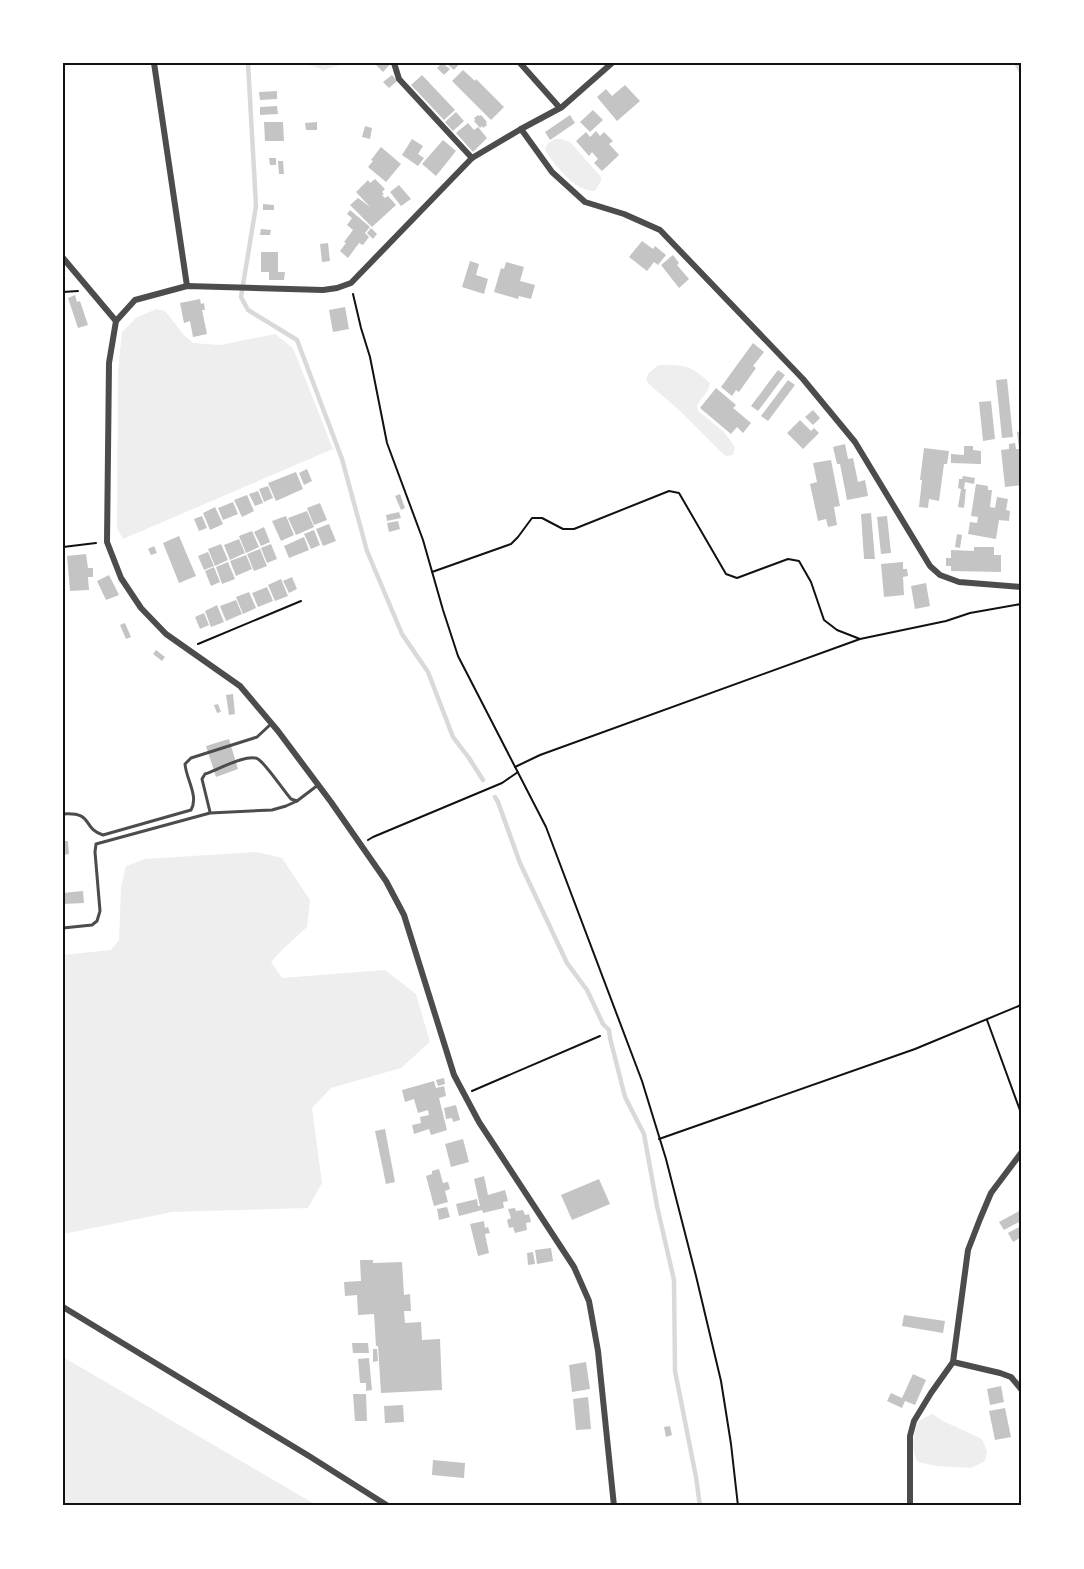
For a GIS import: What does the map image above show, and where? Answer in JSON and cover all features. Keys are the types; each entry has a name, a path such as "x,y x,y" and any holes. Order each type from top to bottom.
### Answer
{"street":[{"path":"154,63 187,286"},
{"path":"394,63 399,79 472,158"},
{"path":"520,63 560,108"},
{"path":"612,63 560,108 472,158 351,284 323,290 187,286 135,300 116,321 109,363 107,542 121,578 141,608 166,634 240,686 272,723 386,881 404,915 454,1075 479,1122 574,1267 588,1301 598,1351 614,1506"},
{"path":"521,129 552,172 585,202 624,214 660,230 803,379 855,442 930,566 940,575 959,582 1021,587"},
{"path":"63,258 116,321"},
{"path":"910,1506 909,1436 914,1421 953,1362 968,1250 991,1193 1021,1153"},
{"path":"63,1307 388,1506"},
{"path":"953,1362 1011,1377 1021,1389"}],"lane":[{"path":"63,814 74,813 82,816 96,833 103,835 191,810 194,804 193,796 185,764 191,758 256,737 272,723"},
{"path":"210,813 202,779 205,774 247,757 257,758 263,763 282,790 291,799 297,801"},
{"path":"63,928 92,925 98,921 100,911 96,844 210,813 272,810 297,801 318,785"}],"path":[{"path":"351,284 370,357 387,443 423,540 458,656 546,827 642,1081 693,1265 721,1381 738,1506"},
{"path":"432,572 510,544 532,518 542,518 563,529 574,529 669,491 679,493 726,574 737,578 788,559 799,561 811,582 824,620 837,630 860,639"},
{"path":"63,547 107,542"},
{"path":"188,650 201,642 302,601"},
{"path":"515,767 540,755 860,639 1021,604"},
{"path":"361,846 372,837 502,783 518,772"},
{"path":"659,1139 915,1049 1021,1005"},
{"path":"987,1019 1021,1113"},
{"path":"464,1094 600,1035"}],"shaded area":[{"path":"303,63 346,63 324,70"},
{"path":"555,139 570,142 601,177 595,191 580,187 554,163 545,150 547,144"},
{"path":"156,309 165,311 193,343 220,345 275,334 293,348 333,449 123,539 117,528 118,372 122,332 136,318"},
{"path":"658,365 686,367 697,372 710,383 708,390 697,405 698,411 724,432 735,447 733,455 723,454 646,380 648,374"},
{"path":"257,852 282,858 310,900 307,927 271,962 282,978 385,970 416,994 430,1042 401,1068 331,1088 312,1108 322,1183 308,1208 172,1212 63,1234 63,955 111,950 119,940 121,887 126,866 145,859"},
{"path":"63,1357 318,1506 63,1506"},
{"path":"932,1414 982,1439 987,1451 985,1461 971,1468 937,1466 918,1462 913,1447 918,1421"}],"building":[{"path":"374,63 391,63 383,72"},
{"path":"442,63 450,69 444,75 437,68"},
{"path":"446,63 460,63 454,70"},
{"path":"463,70 475,81 476,79 504,107 491,120 452,81"},
{"path":"392,75 397,81 389,88 383,82"},
{"path":"422,75 455,110 444,120 411,85"},
{"path":"625,85 640,101 617,121 597,97 606,89 612,96"},
{"path":"277,91 277,99 260,100 259,92"},
{"path":"277,106 278,114 260,115 260,107"},
{"path":"593,110 603,120 590,132 580,122"},
{"path":"456,112 464,121 453,131 445,122"},
{"path":"478,115 481,115 487,122 483,128 482,126 480,128 474,121"},
{"path":"570,115 575,123 550,140 545,132"},
{"path":"264,122 283,122 284,141 265,141"},
{"path":"317,122 317,130 306,130 305,123"},
{"path":"468,123 474,130 478,127 487,138 473,152 456,133"},
{"path":"365,126 372,128 370,139 362,137"},
{"path":"596,131 600,136 604,132 613,141 609,144 619,155 602,171 594,163 598,159 592,152 589,156 576,141 586,132 590,137"},
{"path":"412,139 423,146 418,154 424,158 418,166 402,155"},
{"path":"443,140 456,151 436,176 422,164"},
{"path":"381,147 401,164 386,182 368,167"},
{"path":"269,158 276,158 276,165 270,165"},
{"path":"278,161 283,161 284,174 279,174"},
{"path":"375,179 385,189 382,195 385,198 388,196 396,205 372,227 350,205 358,198 370,207 356,192 368,180 370,183"},
{"path":"399,185 411,199 401,206 390,192"},
{"path":"263,204 274,205 274,210 263,210"},
{"path":"350,210 370,227 365,233 369,237 363,245 359,243 348,258 340,251 353,230 347,225 352,218 347,214"},
{"path":"371,228 377,234 373,239 367,233"},
{"path":"261,229 271,230 270,235 260,235"},
{"path":"642,241 653,249 655,246 666,255 658,265 654,262 647,271 629,257"},
{"path":"328,243 330,261 322,262 320,244"},
{"path":"261,252 278,252 278,272 285,272 284,280 269,280 269,272 261,272"},
{"path":"673,255 679,263 677,265 689,279 679,288 661,265"},
{"path":"470,261 479,264 476,275 488,279 484,294 462,287"},
{"path":"506,262 524,267 520,281 535,285 531,299 519,296 518,299 494,292 501,268 504,269"},
{"path":"75,295 77,302 80,301 88,325 78,328 68,298"},
{"path":"200,299 201,304 204,303 205,310 202,310 207,334 193,337 190,321 184,323 180,303"},
{"path":"345,307 349,329 333,332 329,310"},
{"path":"753,343 764,352 753,366 756,368 739,392 736,390 732,396 721,387"},
{"path":"778,370 785,375 758,411 751,406"},
{"path":"1007,379 1013,437 1002,438 996,380"},
{"path":"788,380 795,385 768,421 761,416"},
{"path":"716,388 736,405 733,408 751,423 743,433 737,427 731,434 700,408"},
{"path":"991,401 995,439 983,441 979,402"},
{"path":"813,410 820,418 813,425 805,417"},
{"path":"800,420 811,431 814,428 819,433 803,449 787,433"},
{"path":"1021,431 1021,485 1005,487 1001,450 1009,449 1009,444 1015,443 1016,449 1019,449 1017,432"},
{"path":"845,444 848,459 853,458 858,482 865,480 868,496 847,500 840,464 837,464 833,447"},
{"path":"964,446 973,446 973,450 981,451 981,464 951,463 951,454 964,455"},
{"path":"924,448 949,451 947,464 944,464 939,501 929,499 928,508 919,507"},
{"path":"831,460 840,506 834,507 837,525 828,527 826,519 818,521 810,484 817,482 813,463"},
{"path":"307,469 312,481 304,485 299,473"},
{"path":"296,472 303,489 276,501 268,483"},
{"path":"963,476 975,478 974,484 965,482 964,508 958,507 961,489 958,488 959,479"},
{"path":"976,484 988,486 988,490 992,490 990,507 995,508 997,497 1008,499 1006,510 1010,511 1009,521 999,520 996,539 968,534 970,522 977,523 978,517 971,516"},
{"path":"268,486 273,498 264,502 259,489"},
{"path":"258,491 263,503 255,506 249,494"},
{"path":"400,494 405,508 401,510 395,496"},
{"path":"247,495 254,511 242,517 234,500"},
{"path":"233,502 238,514 223,520 218,508"},
{"path":"320,503 327,520 314,525 307,508"},
{"path":"215,507 223,524 210,530 203,513"},
{"path":"307,511 314,527 296,535 288,518"},
{"path":"399,512 401,518 387,521 386,515"},
{"path":"871,513 875,559 864,559 861,514"},
{"path":"202,516 207,528 199,531 194,519"},
{"path":"286,516 294,535 281,541 272,521"},
{"path":"887,516 891,553 881,554 877,517"},
{"path":"398,521 400,529 389,532 387,523"},
{"path":"329,524 336,541 323,546 316,529"},
{"path":"264,527 270,542 261,546 254,532"},
{"path":"314,530 320,545 311,549 304,534"},
{"path":"252,531 259,547 246,553 239,536"},
{"path":"957,534 962,535 960,548 955,547"},
{"path":"179,536 196,576 179,583 163,543"},
{"path":"304,537 309,550 289,558 284,546"},
{"path":"239,539 245,553 230,560 224,545"},
{"path":"221,544 228,560 215,566 208,549"},
{"path":"271,544 277,559 267,563 261,548"},
{"path":"154,546 157,553 151,555 148,549"},
{"path":"974,547 994,547 994,555 1001,555 1001,572 951,571 951,566 946,566 946,558 951,558 951,550 974,551"},
{"path":"260,549 267,566 254,571 247,554"},
{"path":"208,552 214,566 204,570 198,556"},
{"path":"86,554 88,568 93,568 93,577 88,577 89,590 70,591 67,556"},
{"path":"246,555 252,569 236,576 230,561"},
{"path":"228,562 235,579 222,584 216,567"},
{"path":"903,562 903,569 907,569 908,576 903,577 904,595 884,597 881,564"},
{"path":"214,567 220,582 211,586 205,571"},
{"path":"109,575 119,595 106,600 97,581"},
{"path":"292,577 297,589 289,593 283,581"},
{"path":"281,579 288,596 275,601 268,585"},
{"path":"926,583 930,606 915,609 911,586"},
{"path":"267,587 273,601 258,607 252,593"},
{"path":"249,592 256,608 243,614 236,597"},
{"path":"236,600 242,614 226,621 220,606"},
{"path":"217,605 224,622 211,627 205,611"},
{"path":"204,613 209,625 200,629 195,617"},
{"path":"125,623 131,637 126,639 120,625"},
{"path":"156,650 165,657 162,661 153,654"},
{"path":"233,694 235,714 229,715 226,695"},
{"path":"218,704 221,712 217,713 214,705"},
{"path":"229,739 238,769 216,777 206,746"},
{"path":"63,841 68,841 69,854 63,855"},
{"path":"83,891 84,903 63,904 63,893"},
{"path":"444,1078 445,1084 438,1086 436,1080"},
{"path":"434,1081 436,1088 444,1086 446,1096 439,1098 447,1130 431,1135 429,1129 414,1134 412,1125 421,1123 420,1117 429,1115 428,1110 418,1113 414,1099 405,1102 402,1090"},
{"path":"456,1105 460,1120 453,1122 452,1118 446,1119 444,1108"},
{"path":"385,1129 395,1182 386,1184 375,1131"},
{"path":"463,1139 469,1162 451,1167 445,1144"},
{"path":"439,1169 443,1183 448,1182 450,1189 445,1191 448,1202 434,1206 426,1176"},
{"path":"484,1176 488,1195 505,1190 508,1201 503,1202 504,1208 483,1213 482,1210 459,1216 456,1204 477,1199 478,1206 480,1206 474,1179"},
{"path":"599,1179 610,1204 572,1220 561,1195"},
{"path":"447,1207 450,1217 439,1220 437,1209"},
{"path":"515,1208 516,1211 523,1210 525,1215 529,1214 531,1222 526,1223 527,1230 515,1233 513,1227 509,1228 507,1220 511,1218 508,1209"},
{"path":"1021,1210 1021,1221 1004,1230 999,1222"},
{"path":"484,1221 485,1228 488,1227 490,1233 485,1234 489,1253 478,1256 470,1224"},
{"path":"1021,1226 1021,1237 1013,1242 1008,1233"},
{"path":"551,1248 553,1261 537,1264 535,1250"},
{"path":"533,1252 535,1264 528,1265 527,1253"},
{"path":"360,1260 373,1260 373,1263 402,1262 404,1295 410,1294 411,1311 404,1311 405,1323 421,1322 422,1340 440,1339 442,1390 381,1393 374,1314 358,1315 357,1295 345,1296 344,1282 361,1281"},
{"path":"904,1315 945,1321 943,1333 902,1326"},
{"path":"352,1343 368,1343 369,1353 353,1353"},
{"path":"373,1349 377,1349 378,1361 373,1362"},
{"path":"369,1358 372,1390 366,1391 366,1383 360,1383 358,1359"},
{"path":"586,1362 590,1389 572,1392 569,1365"},
{"path":"913,1374 926,1380 915,1405 905,1401 902,1408 887,1401 891,1393 902,1398"},
{"path":"1001,1386 1004,1402 990,1405 987,1389"},
{"path":"353,1394 366,1394 367,1421 355,1421"},
{"path":"588,1397 591,1429 576,1430 573,1399"},
{"path":"403,1405 404,1422 385,1423 384,1406"},
{"path":"1005,1408 1011,1437 995,1440 989,1411"},
{"path":"670,1426 672,1435 666,1437 664,1427"},
{"path":"433,1460 465,1463 464,1478 432,1475"}],"waterway":[{"path":"248,63 256,206 241,297 248,310 297,340 342,459 367,551 402,634 428,672 453,737 483,780"},
{"path":"1016,63 1021,71"},
{"path":"495,797 520,863 567,963 587,990 603,1024 609,1030 625,1097 644,1134 674,1280 675,1371 700,1506"}]}
